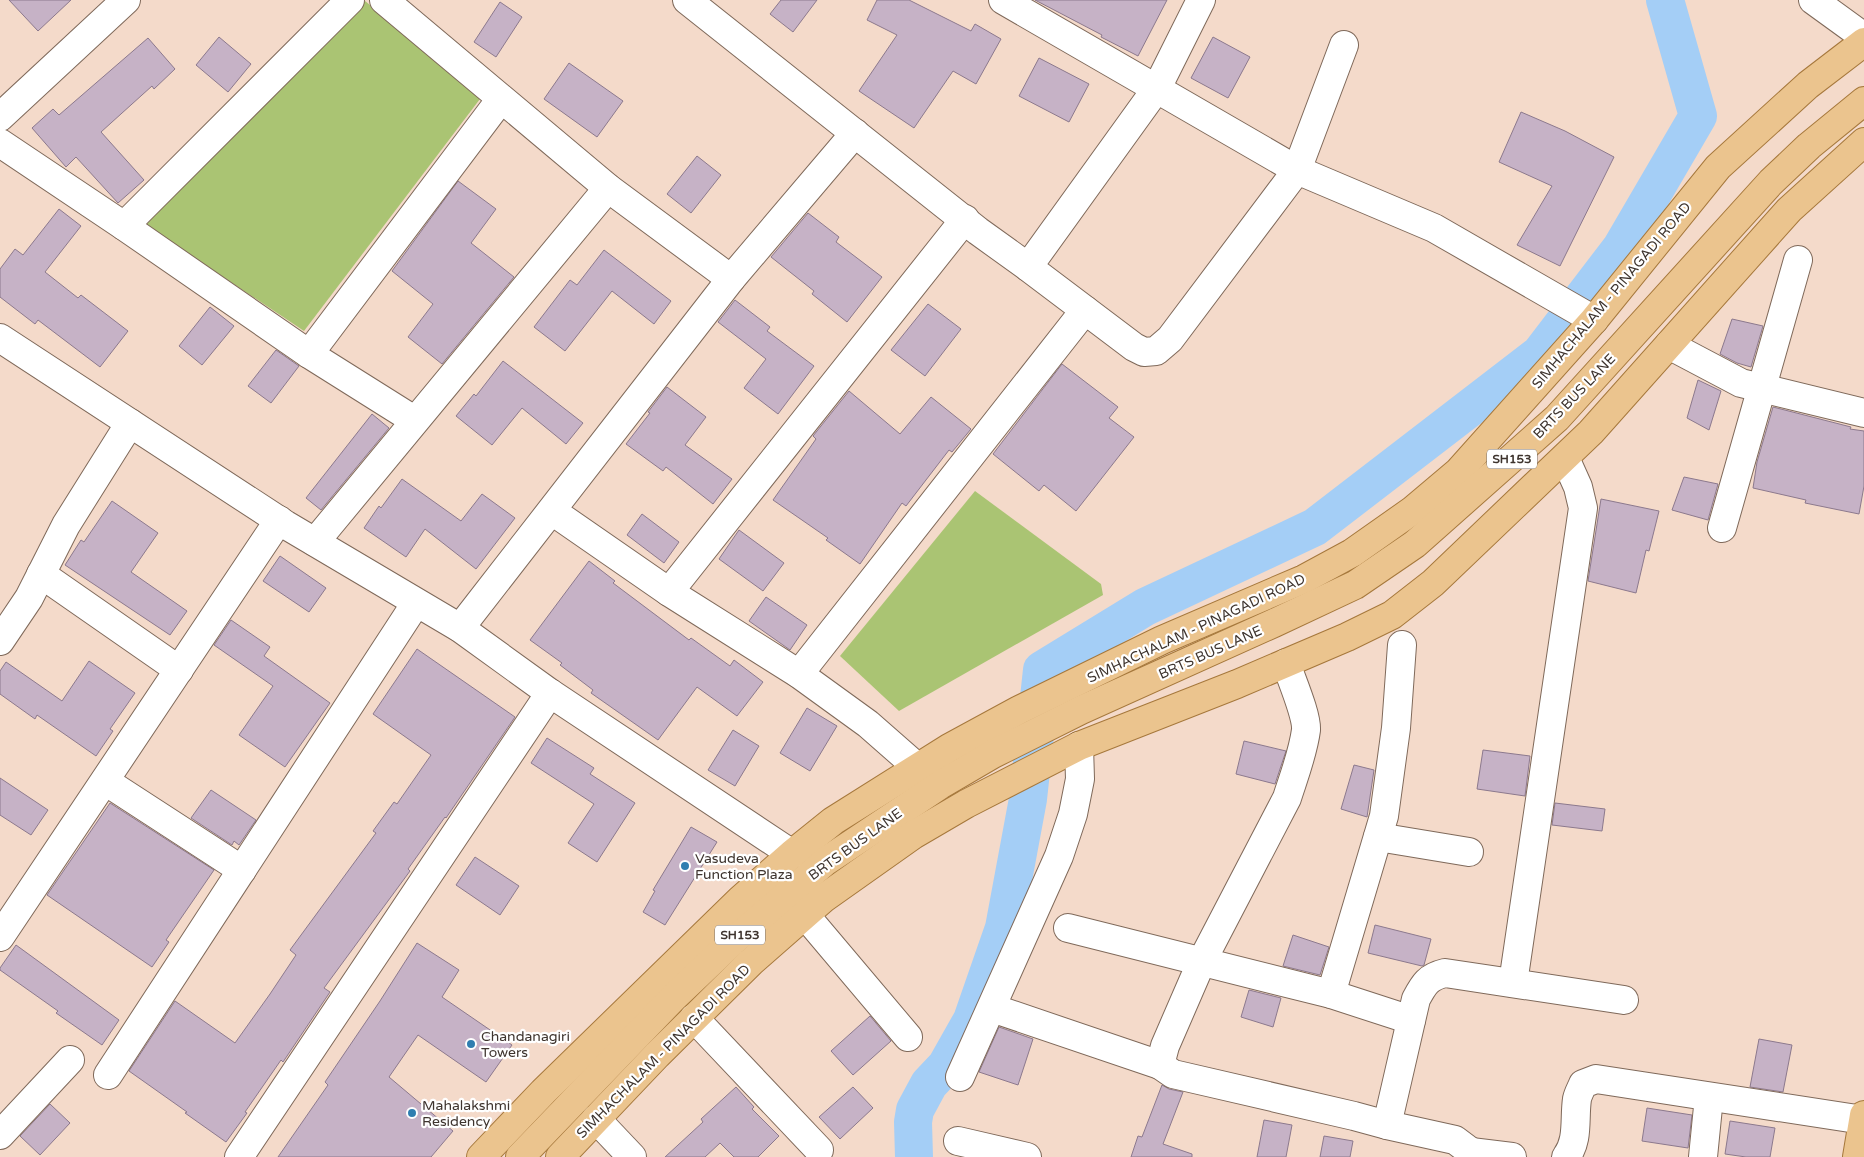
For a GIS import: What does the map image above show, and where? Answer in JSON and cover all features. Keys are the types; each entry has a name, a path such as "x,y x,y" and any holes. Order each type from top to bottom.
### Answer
{"main road":[{"name":"SIMHACHALAM - PINAGADI ROAD","path":"481,1157 543,1092 740,900 832,821 949,748 1019,710 1162,640 1304,579 1352,553 1413,510 1458,472 1593,320 1718,168 1808,85 1864,42"},
{"name":"BRTS BUS LANE","path":"520,1157 674,997 732,942 819,867 940,785 993,754 1081,710 1274,624 1355,585 1415,544 1557,418 1772,182 1809,146 1864,101"},
{"name":"SIMHACHALAM - PINAGADI ROAD","path":"560,1157 750,962 824,898 913,834 966,804 1079,746 1347,637 1392,614 1433,583 1591,432 1789,210 1864,142"},
{"path":"1857,1157 1864,1118"}],"street":[{"path":"0,117 126,0"},
{"path":"124,226 350,0"},
{"path":"384,0 608,188 732,279"},
{"path":"687,0 965,219 1084,310 1134,347 1144,352 1156,352 1170,339 1297,170 1344,45"},
{"path":"1003,0 1297,170 1434,228 1593,320"},
{"path":"1028,267 1157,88 1201,0"},
{"path":"1825,4 1864,37"},
{"path":"310,354 501,99"},
{"path":"460,628 732,279 855,133"},
{"path":"0,143 310,354 414,420"},
{"path":"315,542 414,420 608,188"},
{"path":"668,592 965,219"},
{"path":"1722,528 1798,260"},
{"path":"800,674 1084,310"},
{"path":"0,338 279,520 460,628 550,693 792,854"},
{"path":"1669,345 1741,382 1864,413"},
{"path":"0,641 30,598 66,525 130,423"},
{"path":"1513,984 1583,508 1578,487 1565,458"},
{"path":"552,511 668,592 800,674 868,724 917,768"},
{"path":"0,937 279,520"},
{"path":"41,574 179,670"},
{"path":"108,1075 416,603"},
{"path":"1331,994 1384,816 1396,728 1402,645"},
{"path":"1160,1065 1165,1046 1201,963 1287,798 1296,771 1306,729 1286,663"},
{"path":"239,1157 550,693"},
{"path":"960,1078 1059,856 1073,814 1080,780 1079,746"},
{"path":"105,781 242,870"},
{"path":"1378,836 1469,852"},
{"path":"805,915 908,1037"},
{"path":"1068,928 1201,963 1331,994 1411,1020"},
{"path":"1387,1125 1416,999 1423,986 1434,976 1445,973 1624,1000"},
{"path":"992,1008 1160,1065 1173,1074 1455,1140 1472,1155 1512,1157"},
{"path":"694,1018 819,1150"},
{"path":"0,1136 70,1060"},
{"path":"1566,1157 1572,1150 1575,1138 1578,1097 1583,1084 1596,1079 1864,1118"},
{"path":"1704,1157 1710,1096"},
{"path":"596,1119 632,1157"},
{"path":"958,1142 1027,1157"}],"green space":[{"path":"365,1 483,95 304,331 144,224"},
{"path":"975,491 1101,584 1103,595 899,711 840,656"}],"building":[{"path":"9,0 71,0 38,31"},
{"path":"781,0 817,0 793,32 770,14"},
{"path":"877,0 909,0 971,31 975,24 1001,39 976,84 953,71 914,128 859,91 897,35 867,20"},
{"path":"1035,0 1167,0 1138,56"},
{"path":"500,2 522,17 496,57 474,42"},
{"path":"219,37 251,64 228,92 196,65"},
{"path":"1213,37 1250,57 1228,98 1191,78"},
{"path":"148,38 175,69 154,89 152,86 101,132 144,180 118,203 76,157 66,167 32,128 53,109 59,115"},
{"path":"1039,58 1089,84 1069,122 1019,96"},
{"path":"569,63 623,101 597,137 544,99"},
{"path":"1521,112 1565,131 1614,157 1560,266 1517,245 1552,186 1499,162"},
{"path":"697,156 721,175 691,213 667,194"},
{"path":"458,181 496,209 471,243 514,277 442,364 408,337 433,304 392,271"},
{"path":"59,209 81,226 45,272 78,298 81,295 128,331 100,367 38,320 35,324 0,297 0,269 15,249 23,255"},
{"path":"808,213 839,237 836,242 882,277 847,322 812,294 814,291 771,257"},
{"path":"604,250 671,301 654,324 612,291 565,351 534,327 570,280 577,285"},
{"path":"735,300 770,327 767,331 814,366 778,414 744,388 766,359 718,322"},
{"path":"928,304 961,329 925,376 891,350"},
{"path":"210,307 234,326 202,365 179,346"},
{"path":"1732,319 1763,326 1751,367 1737,363 1720,354"},
{"path":"276,350 299,366 271,403 248,386"},
{"path":"503,361 583,423 566,444 522,408 492,445 456,416 474,394 476,396"},
{"path":"1062,364 1118,407 1109,418 1134,437 1076,511 1044,485 1039,491 993,454"},
{"path":"1698,380 1721,391 1709,430 1687,418"},
{"path":"667,387 706,417 685,445 732,479 713,504 666,467 663,471 626,444"},
{"path":"849,391 900,434 931,397 971,429 952,452 949,450 906,506 902,503 860,564 826,540 828,538 773,500 816,439 813,436"},
{"path":"1773,407 1851,427 1850,429 1864,431 1864,486 1859,514 1805,503 1806,500 1753,488 1757,462"},
{"path":"372,414 389,428 321,510 306,498"},
{"path":"1684,477 1718,484 1708,520 1672,510"},
{"path":"402,479 461,521 482,494 515,518 476,569 425,529 406,557 364,528 379,506 381,508"},
{"path":"1601,499 1659,511 1649,551 1646,550 1636,593 1588,581"},
{"path":"112,501 158,533 131,572 187,611 170,635 65,565 81,540 84,542"},
{"path":"642,514 679,542 664,563 627,535"},
{"path":"739,530 784,563 763,591 719,559"},
{"path":"280,556 326,588 309,612 263,581"},
{"path":"589,561 615,581 613,583 689,640 691,638 730,666 734,660 763,682 737,716 697,687 658,740 591,693 593,690 560,665 562,663 530,640"},
{"path":"766,597 807,625 790,650 749,621"},
{"path":"231,620 270,647 264,656 330,703 285,767 239,735 273,686 214,645"},
{"path":"417,649 515,717 446,818 408,869 410,871 324,988 330,992 283,1062 281,1060 226,1142 129,1071 175,1001 235,1043 270,994 296,955 290,950 376,833 373,831 394,802 397,804 431,755 373,714"},
{"path":"89,661 135,693 110,729 113,731 96,756 37,715 35,719 0,694 0,671 6,662 62,701"},
{"path":"807,708 837,726 810,771 780,753"},
{"path":"733,730 759,746 735,786 708,770"},
{"path":"547,738 594,768 590,774 635,803 597,862 568,843 594,804 531,763"},
{"path":"1244,741 1286,751 1275,784 1236,774"},
{"path":"1483,750 1530,756 1525,796 1477,789"},
{"path":"1354,765 1374,770 1367,817 1341,809"},
{"path":"0,778 48,810 31,835 0,815"},
{"path":"211,790 256,820 239,845 234,841 232,845 191,818"},
{"path":"110,803 214,870 166,940 169,942 152,967 47,895"},
{"path":"1555,803 1605,809 1602,831 1552,825"},
{"name":"Vasudeva Function Plaza","path":"691,827 717,842 665,925 643,912 655,891 653,890"},
{"path":"475,857 519,886 500,915 456,885"},
{"path":"1375,925 1431,939 1424,965 1368,953"},
{"path":"1293,935 1329,947 1320,975 1283,966"},
{"path":"417,943 459,970 442,997 512,1045 486,1082 418,1035 389,1077 453,1131 431,1157 278,1157 328,1085 325,1082"},
{"path":"16,945 119,1020 102,1045 0,970"},
{"path":"1249,990 1281,998 1273,1027 1241,1017"},
{"path":"870,1016 891,1041 853,1075 831,1051"},
{"path":"999,1027 1033,1039 1018,1085 979,1072"},
{"path":"1759,1039 1792,1045 1783,1092 1750,1087"},
{"path":"1162,1085 1169,1089 1183,1092 1163,1144 1192,1154 1192,1157 1131,1157 1138,1136 1142,1137"},
{"path":"736,1087 754,1107 752,1109 779,1136 758,1157 734,1157 720,1143 705,1157 665,1157 703,1122 701,1119"},
{"path":"853,1087 873,1108 840,1139 819,1117"},
{"path":"50,1104 70,1123 40,1155 20,1136"},
{"path":"1647,1108 1692,1115 1688,1148 1642,1141"},
{"path":"1264,1120 1292,1125 1286,1157 1257,1157"},
{"path":"1730,1121 1775,1128 1770,1157 1746,1157 1725,1154"},
{"path":"1324,1136 1353,1141 1350,1157 1320,1157"}],"waterway":[{"path":"914,1157 913,1122 915,1110 929,1084 946,1066 972,1020 1004,928 1028,799 1042,670 1145,607 1315,527 1540,354 1621,248 1698,116 1665,0"}],"place":[{"name":"Vasudeva Function Plaza","path":"685,866"},
{"name":"Chandanagiri Towers","path":"471,1044"},
{"name":"Mahalakshmi Residency","path":"412,1113"}]}
